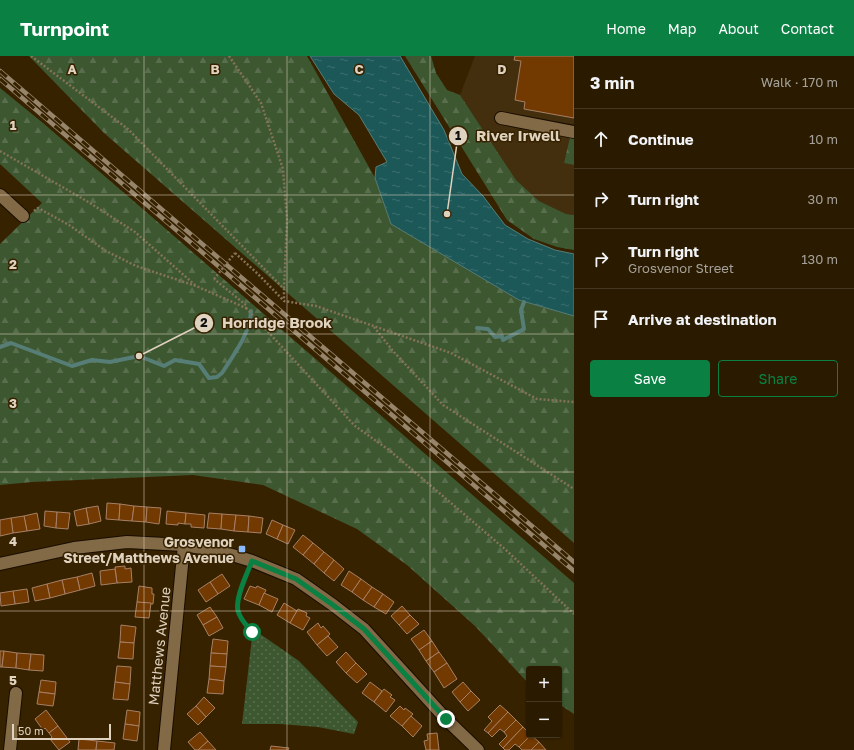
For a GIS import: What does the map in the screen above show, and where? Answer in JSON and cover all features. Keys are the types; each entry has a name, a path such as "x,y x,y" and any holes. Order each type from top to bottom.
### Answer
{"street":[{"path":"501,118 574,132"},
{"path":"0,196 23,216"},
{"path":"0,564 74,548 127,542 184,545 219,551 252,561 296,579 364,629 446,719 478,750"},
{"name":"Matthews Avenue","path":"164,750 184,545"},
{"path":"10,750 16,693"}],"path":[{"path":"30,56 128,129 284,289"},
{"path":"229,56 261,103 283,169 288,220 284,301"},
{"path":"0,151 90,203 135,232 196,286"},
{"path":"23,216 38,208 70,225 106,252 136,266 196,286 246,308"},
{"path":"574,402 537,399 452,352 316,306 284,301 235,253 214,278 246,305 246,308 355,426 389,450 506,550 574,614"},
{"path":"374,326 393,351 443,405 574,488"},
{"path":"252,561 238,599 238,610 242,619 252,632"}],"shaded area":[{"path":"475,56 574,56 574,138 570,137 564,163 574,165 574,215 566,214 539,201 516,180 460,95"}],"green space":[{"path":"29,56 307,56 375,178 391,224 519,300 574,316 574,543 104,133"},
{"path":"405,56 431,56 436,73 447,90 460,95 516,180 539,201 566,214 574,215 574,250 557,247 534,239 507,220"},
{"path":"0,88 159,223 574,583 574,714 562,706 562,666 526,666 526,681 475,626 407,565 357,529 263,485 193,475 32,482 0,485 0,244 42,203 0,164"},
{"path":"570,137 574,138 574,165 564,163"},
{"path":"253,629 299,661 358,722 354,734 318,727 280,724 242,724"}],"water":[{"path":"310,56 400,56 444,130 462,174 483,196 505,225 528,239 555,250 574,254 574,316 519,300 391,224 375,178 376,167 387,162 359,115 334,94"}],"building":[{"path":"515,56 574,56 574,118 524,109 525,102 515,100 521,61 514,60"},
{"path":"107,503 120,504 119,520 106,519"},
{"path":"120,504 134,506 132,521 119,520"},
{"path":"98,506 101,521 89,524 86,508"},
{"path":"134,506 147,507 146,522 132,521"},
{"path":"147,507 161,508 159,524 146,522"},
{"path":"86,508 89,524 77,526 74,511"},
{"path":"45,511 57,512 56,528 44,526"},
{"path":"167,511 186,513 185,524 166,524"},
{"path":"57,512 70,513 68,529 56,528"},
{"path":"37,513 40,529 27,531 24,516"},
{"path":"186,513 205,515 204,528 191,527 191,524 185,524"},
{"path":"209,513 222,514 221,529 207,528"},
{"path":"222,514 236,515 234,531 221,529"},
{"path":"236,515 249,516 248,532 234,531"},
{"path":"24,516 27,531 13,533 11,518"},
{"path":"249,516 263,518 261,533 248,532"},
{"path":"11,518 13,533 0,536 0,520"},
{"path":"272,520 283,525 277,539 266,534"},
{"path":"283,525 295,530 288,544 277,539"},
{"path":"303,535 313,543 303,555 293,547"},
{"path":"313,543 324,552 314,564 303,555"},
{"path":"324,552 334,560 324,573 314,564"},
{"path":"334,560 344,569 334,581 324,573"},
{"path":"125,566 125,569 131,568 132,582 117,583 115,567"},
{"path":"115,569 117,583 101,585 100,571"},
{"path":"349,571 361,579 352,592 341,585"},
{"path":"92,573 95,586 80,590 77,577"},
{"path":"222,574 230,586 218,594 210,582"},
{"path":"77,577 80,590 65,594 62,580"},
{"path":"361,579 372,587 363,600 352,592"},
{"path":"62,580 65,594 50,598 47,584"},
{"path":"210,582 218,594 206,602 198,590"},
{"path":"47,584 50,598 35,601 32,588"},
{"path":"139,586 152,588 152,594 154,594 153,604 137,602"},
{"path":"250,586 256,588 257,586 266,590 259,605 244,599"},
{"path":"372,587 383,594 374,607 363,600"},
{"path":"27,589 29,602 15,604 13,591"},
{"path":"13,591 15,604 1,606 0,593"},
{"path":"264,593 278,599 272,612 259,605"},
{"path":"383,594 394,602 386,614 374,607"},
{"path":"137,602 151,603 149,618 135,617"},
{"path":"284,603 297,611 290,623 277,615"},
{"path":"402,606 410,615 399,625 391,616"},
{"path":"210,607 217,617 203,625 197,615"},
{"path":"298,609 307,613 306,616 310,618 303,630 290,623"},
{"path":"410,615 419,624 407,634 399,625"},
{"path":"217,617 223,628 209,636 203,625"},
{"path":"318,623 321,628 323,626 330,634 317,645 307,632"},
{"path":"121,625 136,627 134,643 120,642"},
{"path":"424,630 432,641 419,650 411,639"},
{"path":"328,636 338,647 327,656 317,645"},
{"path":"213,639 228,641 227,654 211,653"},
{"path":"432,641 439,652 426,661 419,650"},
{"path":"120,642 134,643 133,659 118,658"},
{"path":"0,651 4,651 2,667 0,667"},
{"path":"4,651 17,653 16,668 2,667"},
{"path":"346,652 356,663 346,673 336,662"},
{"path":"439,652 447,663 434,672 426,661"},
{"path":"17,653 31,654 29,670 16,668"},
{"path":"211,653 227,654 226,667 210,666"},
{"path":"31,654 44,655 43,671 29,670"},
{"path":"356,663 367,674 357,683 346,673"},
{"path":"447,663 457,679 444,688 434,672"},
{"path":"117,666 131,667 130,684 115,682"},
{"path":"210,666 226,667 224,681 209,679"},
{"path":"209,679 224,681 223,694 207,693"},
{"path":"41,680 56,682 55,694 39,692"},
{"path":"115,682 130,684 128,700 113,699"},
{"path":"370,682 382,691 374,702 362,693"},
{"path":"463,682 471,691 460,702 452,692"},
{"path":"384,689 392,695 390,697 395,700 386,712 374,702"},
{"path":"471,691 480,700 468,711 460,702"},
{"path":"39,692 55,694 53,706 37,704"},
{"path":"204,697 215,708 206,717 196,706"},
{"path":"500,705 508,712 488,733 484,730 492,721 488,717"},
{"path":"196,706 206,717 198,725 187,714"},
{"path":"400,706 404,710 405,708 413,714 402,726 390,716"},
{"path":"46,710 58,726 49,733 45,728 43,730 35,719"},
{"path":"127,710 140,712 139,726 125,724"},
{"path":"508,712 516,720 504,732 500,729 492,737 488,733"},
{"path":"411,716 422,726 413,737 402,726"},
{"path":"516,720 523,727 503,748 499,744 507,736 504,732"},
{"path":"125,724 139,726 137,741 123,739"},
{"path":"58,726 70,742 59,750 50,739 52,737 49,733"},
{"path":"523,727 526,730 526,738 528,738 519,747 515,744 509,750 505,750 503,748"},
{"path":"200,732 208,741 198,750 195,750 188,742"},
{"path":"437,733 439,750 426,750 424,741 428,740 427,734"},
{"path":"528,738 534,738 539,742 531,750 522,750 519,747"},
{"path":"79,739 97,741 96,750 78,750"},
{"path":"97,741 115,743 114,750 96,750"},
{"path":"208,741 216,750 198,750"},
{"path":"539,742 546,750 531,750"},
{"path":"271,746 289,748 288,750 270,750"}],"waterway":[{"path":"477,328 488,329 495,337 502,336 503,340 524,329 521,310 524,302"},
{"path":"0,347 11,343 72,366 92,360 110,362 139,356 164,366 175,360 199,364 209,378 217,377 222,373 241,344 248,328 251,311"}],"railway":[{"path":"0,71 574,562"},
{"path":"0,79 574,571"}],"place":[{"name":"River Irwell","path":"447,214"},
{"name":"Horridge Brook","path":"139,356"},
{"name":"Grosvenor Street/Matthews Avenue","path":"242,549"}],"route":[{"path":"252,632 242,619 238,610 238,599 252,561 296,579 364,629 446,719"}]}
